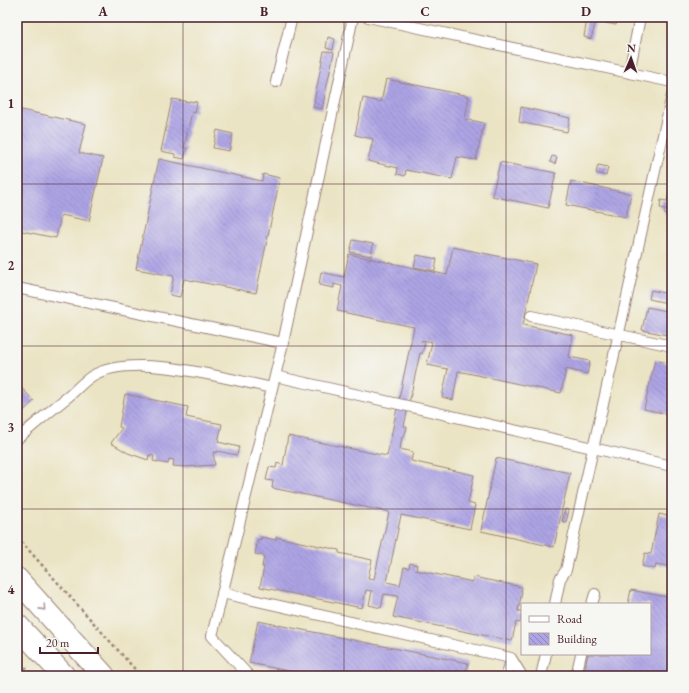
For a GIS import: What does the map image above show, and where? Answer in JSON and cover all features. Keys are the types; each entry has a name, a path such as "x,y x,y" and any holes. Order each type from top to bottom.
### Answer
{"main road":[{"path":"17,579 104,676"},
{"path":"17,625 64,676"}],"lane":[{"path":"276,82 292,17"},
{"path":"249,676 212,636 283,343 353,17"},
{"path":"368,17 672,82"},
{"path":"629,73 640,17"},
{"path":"555,603 560,579 566,570 672,95"},
{"path":"17,288 283,343"},
{"path":"531,316 672,346"},
{"path":"17,439 92,376 112,368 158,367 187,370 272,388"},
{"path":"275,376 672,466"},
{"path":"222,593 511,658 522,676"},
{"path":"541,676 546,655"},
{"path":"576,676 581,655"},
{"path":"507,676 511,658"}],"path":[{"path":"17,537 141,676"},
{"path":"17,658 33,676"}],"building":[{"path":"581,17 618,17 616,25 596,21 591,39 584,37 587,19"},
{"path":"328,37 335,39 333,50 326,48"},
{"path":"324,51 334,52 322,109 313,107"},
{"path":"386,79 469,96 465,119 484,123 476,160 457,157 452,179 406,170 405,176 397,174 398,168 368,161 373,139 355,135 363,98 381,102"},
{"path":"172,99 197,102 195,113 192,112 184,148 187,148 184,159 175,157 175,154 161,151"},
{"path":"521,107 570,118 567,132 519,122"},
{"path":"17,109 86,124 79,153 103,158 89,221 61,215 56,238 17,230"},
{"path":"217,130 233,134 229,151 213,148"},
{"path":"552,156 557,157 555,164 550,162"},
{"path":"159,159 262,181 263,174 280,178 256,293 184,279 180,297 170,295 174,276 136,269"},
{"path":"500,162 556,173 548,208 492,196"},
{"path":"598,165 608,167 606,176 596,173"},
{"path":"571,181 631,194 626,217 566,205"},
{"path":"671,182 672,216 664,214 666,209 660,208 661,200 667,201"},
{"path":"353,240 373,244 371,256 350,252"},
{"path":"453,247 536,264 523,325 573,335 569,357 590,361 587,374 566,369 561,393 458,371 453,400 442,397 448,369 427,365 432,342 422,340 422,342 425,342 422,354 420,353 404,426 407,427 404,437 402,437 400,449 413,452 411,461 474,475 468,503 475,505 470,529 401,515 387,582 400,585 404,567 409,568 410,563 417,565 416,570 473,582 473,577 522,587 518,611 521,611 521,618 520,623 516,622 512,641 393,617 398,596 384,594 381,608 369,605 372,591 366,590 362,608 260,587 264,567 262,567 264,556 255,554 258,539 261,540 261,537 276,540 276,537 339,550 339,553 372,560 368,578 374,579 389,512 272,488 273,481 266,480 269,467 276,468 277,463 283,465 288,436 387,456 414,327 337,311 342,286 334,284 334,288 319,285 321,272 344,277 349,254 447,275"},
{"path":"417,255 437,259 435,271 414,267"},
{"path":"651,290 672,295 672,304 649,299"},
{"path":"647,307 672,312 672,336 642,330"},
{"path":"655,360 672,364 672,415 644,409"},
{"path":"17,383 34,401 17,417"},
{"path":"125,394 188,407 186,417 222,424 218,442 239,447 237,455 217,451 216,453 213,452 215,465 185,467 173,466 174,460 169,459 168,464 153,461 154,456 149,455 148,460 128,453 111,443 122,428 119,427"},
{"path":"496,458 570,473 554,547 481,531"},
{"path":"565,509 569,510 566,522 562,521"},
{"path":"659,514 672,517 672,567 656,564 655,569 642,566 645,553 651,554"},
{"path":"631,590 672,598 672,676 583,676 588,655 651,655 651,603 628,603"},
{"path":"258,621 468,663 465,676 298,676 298,673 249,663"}]}
